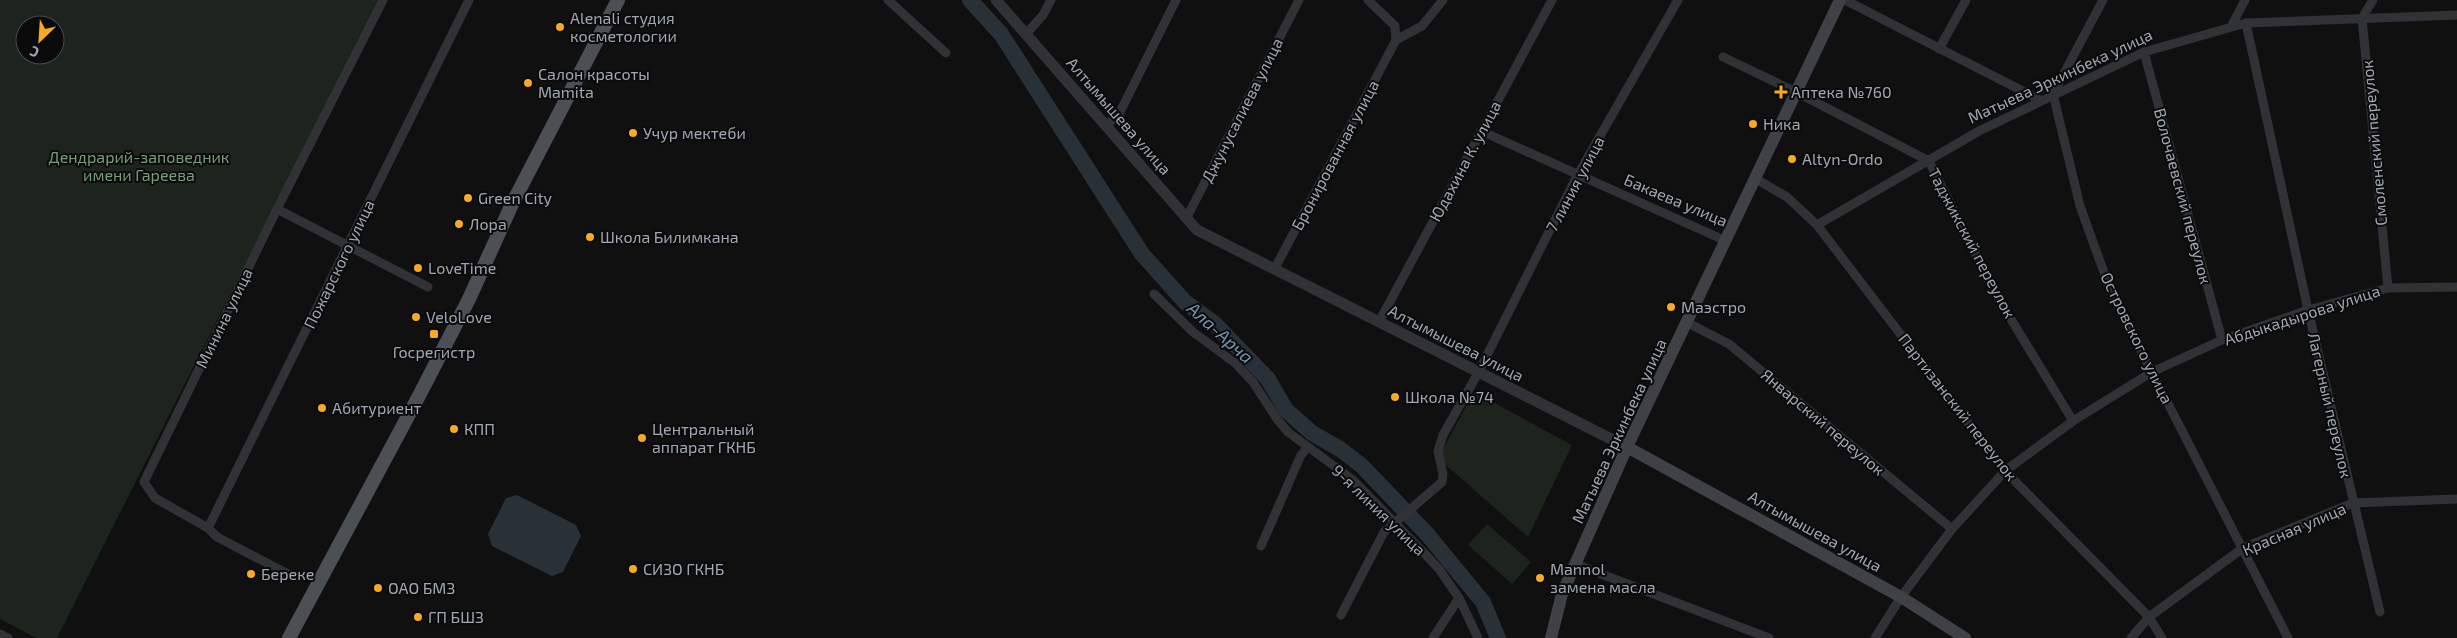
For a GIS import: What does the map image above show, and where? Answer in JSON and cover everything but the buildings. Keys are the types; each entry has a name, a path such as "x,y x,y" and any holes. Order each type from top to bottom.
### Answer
{"main road":[{"path":"289,638 421,392 468,299 513,202 618,0"},
{"name":"Бакаева улица","path":"1726,241 1840,0"},
{"name":"Матыева Эркинбека улица","path":"1551,638 1562,594 1575,564 1627,447 1726,241"},
{"name":"Алтымышева улица","path":"1627,447 1901,597 1965,638"}],"street":[{"name":"Минина улица","path":"288,574 217,537 208,528 155,498 144,482 277,209 383,0"},
{"name":"Пожарского улица","path":"208,528 469,0"},
{"path":"888,0 946,53"},
{"name":"Алтымышева улица","path":"996,0 1186,219 1209,237 1627,447"},
{"path":"1026,34 1043,15 1051,0"},
{"path":"1106,126 1119,114 1176,0"},
{"name":"Джунусалиева улица","path":"1186,219 1299,0"},
{"path":"1368,0 1395,26 1396,40 1422,26 1443,0"},
{"name":"Юдахина К. улица","path":"1379,322 1552,0"},
{"name":"7 линия улица","path":"1395,523 1442,482 1443,474 1439,459 1439,445 1478,373 1578,176 1678,0"},
{"path":"1845,0 2040,100"},
{"path":"1939,49 1966,0"},
{"path":"2053,94 2103,0"},
{"path":"2232,25 2245,0"},
{"path":"2362,18 2372,0"},
{"name":"Матыева Эркинбека улица","path":"1817,224 1979,131 2040,100 2144,52 2246,22 2457,15"},
{"name":"Смоленский переулок","path":"2362,18 2388,288"},
{"name":"Лагерный переулок","path":"2246,22 2308,310 2380,612"},
{"name":"Бронированная улица","path":"1274,270 1396,40"},
{"name":"Волочаевский переулок","path":"2144,52 2222,340"},
{"name":"Таджикский переулок","path":"1723,57 1796,92 1929,161 1995,293 2073,421"},
{"name":"Островского улица","path":"2053,94 2080,206 2111,292 2288,638"},
{"name":"Бакаева улица","path":"1481,131 1726,241"},
{"name":"Партизанский переулок","path":"1756,179 1787,197 1817,224 2005,471 2149,617 2162,638"},
{"path":"277,209 428,287"},
{"name":"Абдыкадырова улица","path":"1875,638 1901,597 1952,529 2005,471 2073,421 2152,372 2222,340 2308,310 2388,288 2457,287"},
{"name":"9-я линия улица","path":"1154,294 1188,328 1235,363 1260,392 1282,426 1353,480 1439,569 1459,598 1478,638"},
{"name":"Январский переулок","path":"1688,322 1729,344 1952,529"},
{"path":"1261,546 1302,455 1308,447"},
{"name":"Красная улица","path":"2131,638 2149,617 2243,548 2354,503 2457,499"},
{"path":"1341,615 1384,532 1395,523"},
{"path":"1575,564 1770,638"},
{"path":"1433,638 1459,598"},
{"path":"0,634 8,638"}],"green space":[{"name":"Дендрарий-заповедник имени Гареева","path":"0,0 378,0 57,638 36,638 0,619"},
{"path":"1474,392 1572,445 1528,537 1438,458"},
{"path":"1487,524 1531,562 1512,584 1468,545"}],"shaded area":[{"path":"517,495 576,525 581,536 563,572 552,576 492,546 488,534 506,498"}],"waterway":[{"name":"Ала-Арча","path":"970,0 1001,34 1142,254 1185,302 1215,324 1268,379 1286,410 1312,433 1340,449 1362,466 1427,534 1483,602 1498,638"}],"place":[{"name":"Alenali студия косметологии","path":"560,27"},
{"name":"Салон красоты Mamita","path":"528,83"},
{"name":"Аптека №760","path":"1781,92"},
{"name":"Ника","path":"1753,124"},
{"name":"Учур мектеби","path":"633,133"},
{"name":"Altyn-Ordo","path":"1792,159"},
{"name":"Green City","path":"468,198"},
{"name":"Лора","path":"459,224"},
{"name":"Школа Билимкана","path":"590,237"},
{"name":"LoveTime","path":"418,268"},
{"name":"Маэстро","path":"1671,307"},
{"name":"VeloLove","path":"416,317"},
{"name":"Госрегистр","path":"434,334"},
{"name":"Школа №74","path":"1395,397"},
{"name":"Абитуриент","path":"322,408"},
{"name":"КПП","path":"454,429"},
{"name":"Центральный аппарат ГКНБ","path":"642,438"},
{"name":"СИЗО ГКНБ","path":"633,569"},
{"name":"Береке","path":"251,574"},
{"name":"Mannol замена масла","path":"1540,578"},
{"name":"ОАО БМЗ","path":"378,588"},
{"name":"ГП БШЗ","path":"418,617"}]}
